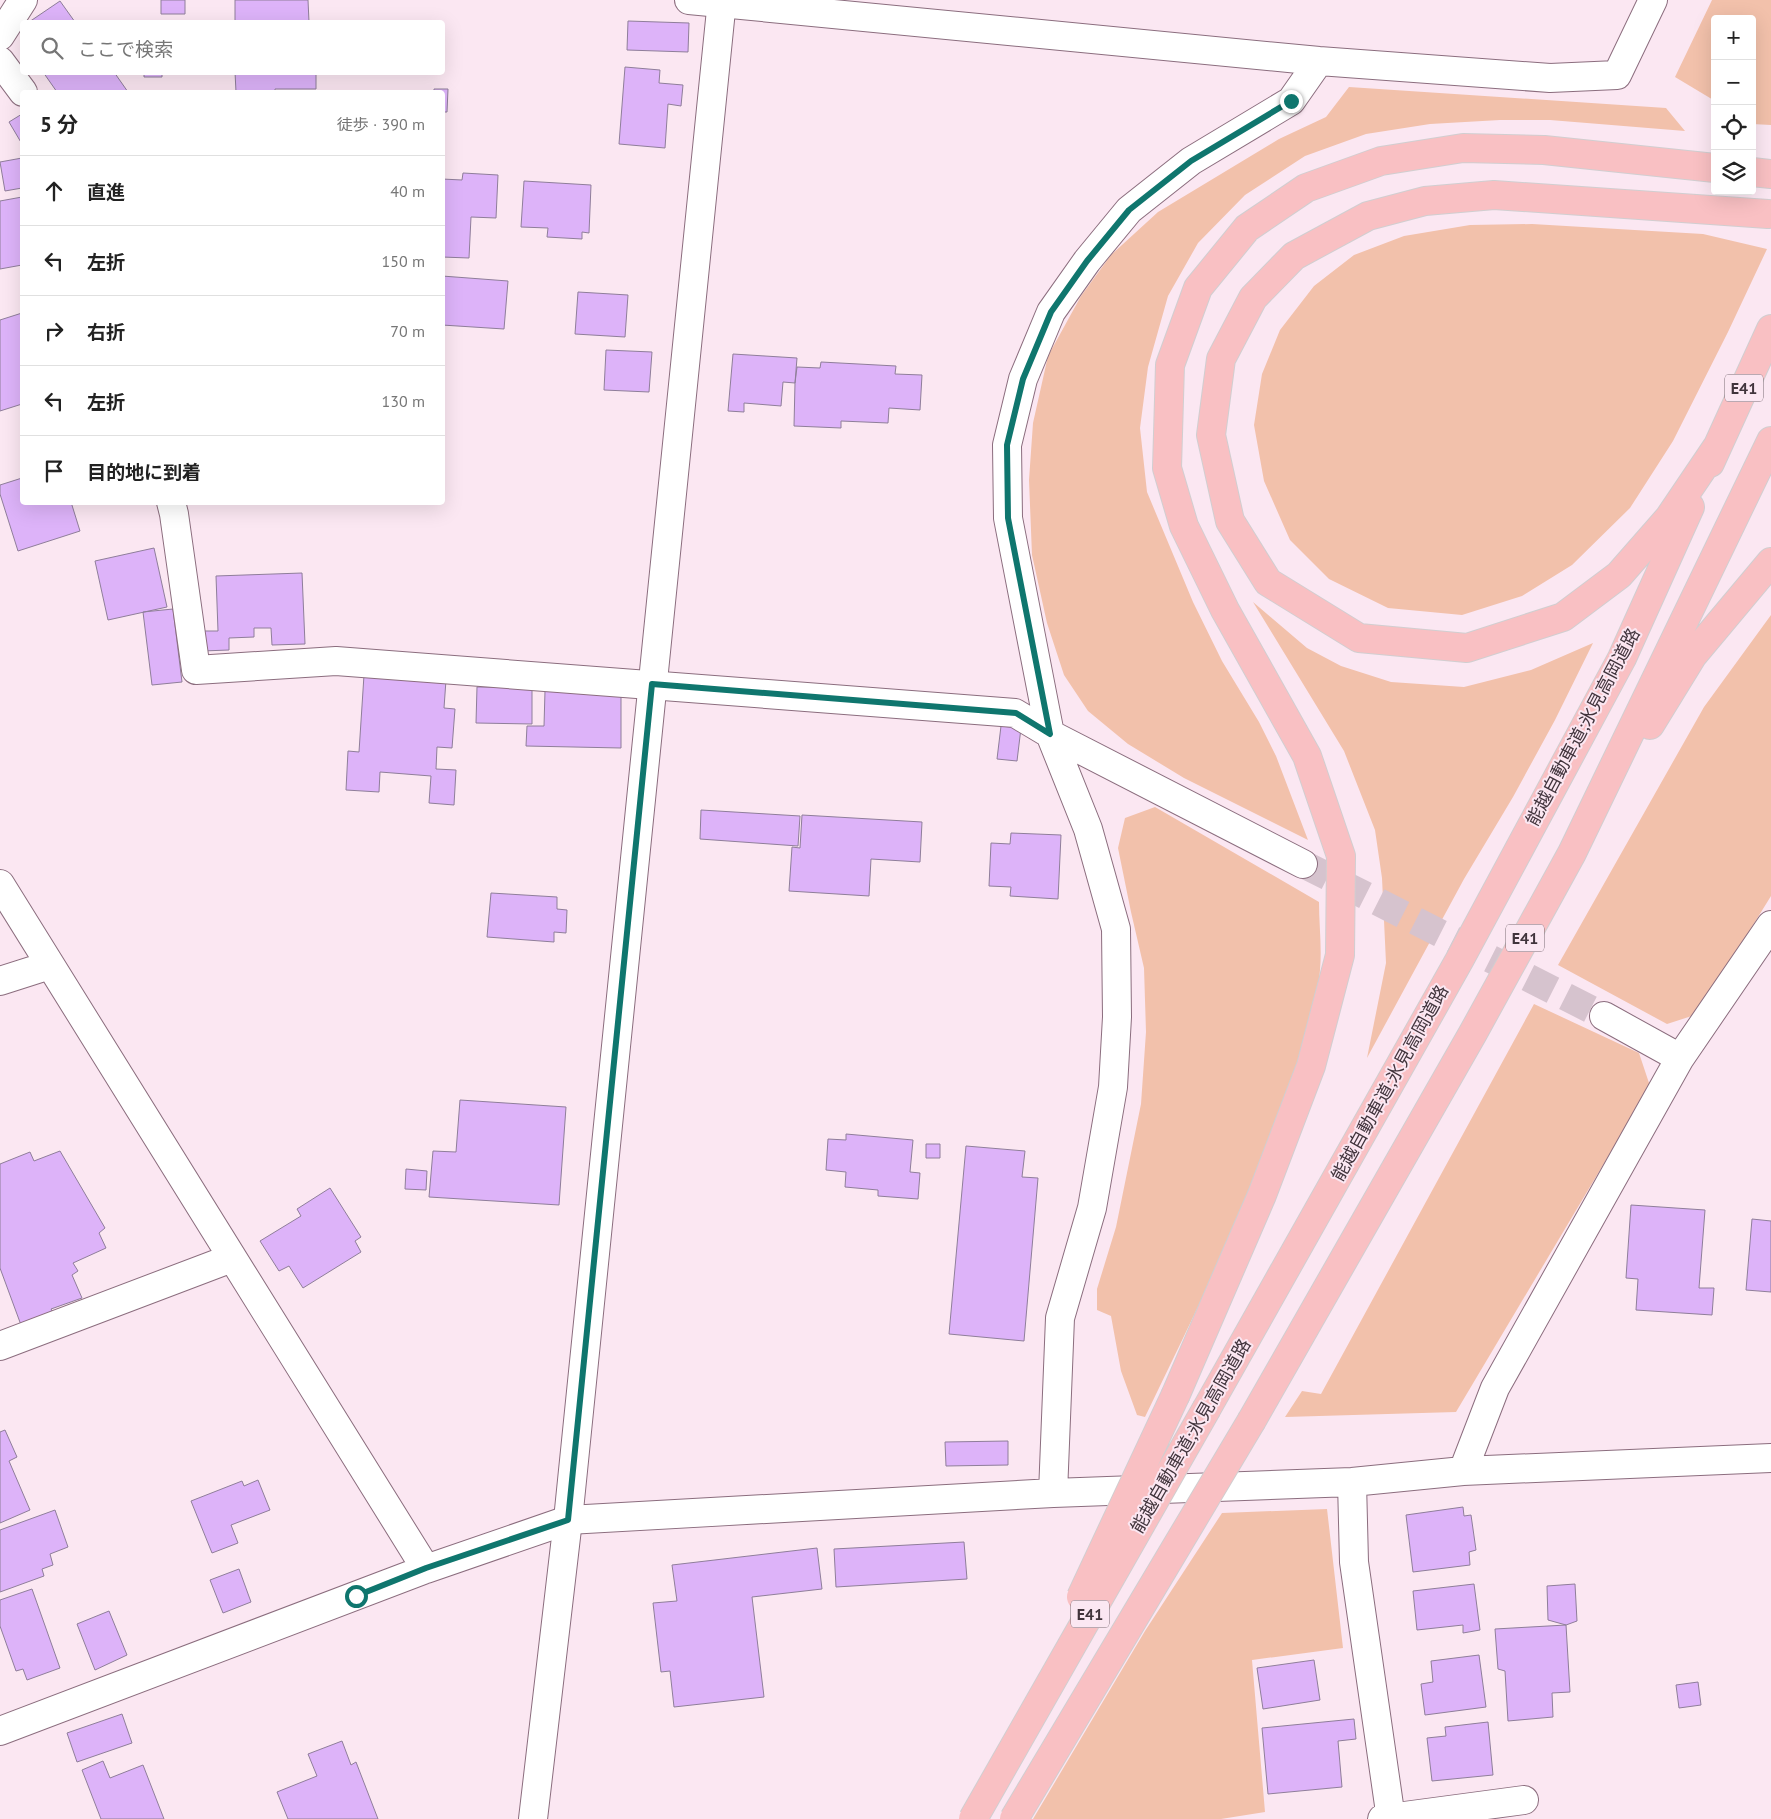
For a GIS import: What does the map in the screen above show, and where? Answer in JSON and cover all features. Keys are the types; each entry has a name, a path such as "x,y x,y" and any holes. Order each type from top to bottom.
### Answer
{"highway":[{"path":"999,1773 1176,1394 1262,1195 1311,1066 1340,955 1341,856 1307,756 1226,610 1184,526 1167,468 1170,365 1198,288 1247,228 1306,188 1382,161 1472,148 1544,150 1711,168"},
{"path":"1756,172 1771,174"},
{"path":"1717,447 1669,518 1619,575 1563,617 1467,648 1359,638 1268,582 1230,521 1211,435 1222,359 1253,298 1294,256 1368,216 1425,201 1494,195 1768,214"},
{"name":"能越自動車道;氷見高岡道路","path":"973,1819 1460,959 1622,658 1771,330"},
{"name":"E41","path":"1014,1819 1252,1420 1473,1033 1572,853 1771,441"},
{"path":"1572,853 1694,654 1771,562"}],"street":[{"path":"0,36 23,0"},
{"path":"689,0 1319,61 1550,78 1617,75 1653,0"},
{"path":"533,1819 568,1520 722,2"},
{"path":"0,61 22,90"},
{"path":"1053,1492 1060,1318 1092,1208 1113,1087 1118,1017 1116,929 1088,828 1050,734 1008,518 1007,445 1023,379 1051,312 1087,261 1129,210 1191,161 1291,101 1319,61"},
{"path":"172,505 196,670 336,661 1016,713 1050,734 1303,864"},
{"path":"0,884 426,1568"},
{"path":"1463,1470 1494,1388 1680,1058 1771,925"},
{"path":"0,981 50,966"},
{"path":"1604,1016 1680,1058"},
{"path":"0,1346 232,1258"},
{"path":"0,1731 426,1568 568,1520 1053,1492 1352,1482 1463,1470 1771,1458"},
{"path":"1352,1482 1354,1562 1388,1819 1524,1800"}],"shaded area":[{"path":"1712,0 1771,0 1771,125 1756,124 1756,15 1711,15 1711,99 1675,77"},
{"path":"1349,87 1666,108 1685,131 1550,120 1500,120 1430,124 1366,134 1305,156 1245,195 1198,243 1168,296 1148,367 1140,428 1147,492 1193,602 1222,661 1259,722 1276,756 1308,840 1184,778 1128,744 1088,711 1064,675 1047,623 1032,555 1029,480 1033,423 1048,356 1081,296 1111,255 1158,212 1279,139 1326,117"},
{"path":"1532,224 1703,234 1767,249 1673,441 1630,508 1572,565 1522,596 1462,615 1388,608 1329,579 1290,540 1264,481 1254,425 1262,374 1280,330 1314,286 1354,255 1404,236 1470,225"},
{"path":"1253,602 1307,648 1341,666 1391,682 1464,687 1531,670 1593,643 1555,720 1513,797 1464,879 1367,1058 1386,963 1382,878 1375,830 1344,751"},
{"path":"1771,615 1771,896 1698,1014 1667,1024 1558,965 1704,707"},
{"path":"1155,807 1319,902 1321,953 1319,983 1313,1010 1306,1037 1278,1120 1225,1249 1145,1417 1137,1415 1121,1371 1111,1316 1097,1310 1097,1289 1116,1227 1141,1104 1146,1032 1144,968 1118,848 1125,818"},
{"path":"1534,1004 1639,1053 1650,1086 1456,1412 1285,1417 1302,1391 1321,1394"},
{"path":"1327,1509 1343,1648 1252,1660 1265,1812 1221,1819 1033,1819 1145,1631 1222,1513"}],"building":[{"path":"161,0 185,0 185,14 161,14"},
{"path":"235,0 308,0 309,20 235,20"},
{"path":"60,1 74,20 32,20"},
{"path":"628,21 689,23 688,52 627,50"},
{"path":"625,67 660,70 659,83 683,85 681,106 668,104 665,148 619,144"},
{"path":"45,75 116,75 127,90 56,90"},
{"path":"144,75 162,75 162,77 144,77"},
{"path":"235,75 316,75 316,89 236,90"},
{"path":"448,89 447,112 445,112 445,90 434,90"},
{"path":"20,115 20,141 9,122"},
{"path":"20,158 20,188 5,191 0,162"},
{"path":"463,173 498,175 496,218 471,217 469,258 445,257 445,179 462,180"},
{"path":"524,181 591,185 589,233 582,232 582,239 547,237 548,228 521,227"},
{"path":"20,197 20,265 0,269 0,201"},
{"path":"445,276 508,281 504,329 445,325"},
{"path":"578,292 628,295 625,337 575,334"},
{"path":"20,314 20,405 0,411 0,320"},
{"path":"606,350 652,352 649,392 604,390"},
{"path":"733,354 797,358 795,383 783,382 781,406 744,403 744,412 728,411"},
{"path":"821,362 896,366 895,374 922,375 920,410 889,408 888,423 841,421 841,428 794,426 797,367 820,368"},
{"path":"20,479 20,505 72,505 80,531 18,551 0,494 0,485"},
{"path":"154,548 167,607 108,620 95,561"},
{"path":"302,573 305,644 272,645 271,628 254,628 254,637 229,638 229,650 202,651 201,631 218,631 216,576"},
{"path":"173,609 182,682 152,685 143,612"},
{"path":"364,675 446,680 444,708 455,709 452,748 437,747 436,769 456,770 454,805 429,803 431,776 380,772 379,792 346,790 348,751 359,752"},
{"path":"477,687 532,687 532,724 476,723"},
{"path":"545,691 621,692 621,748 526,746 527,726 544,726"},
{"path":"1001,726 1021,728 1017,761 997,759"},
{"path":"701,810 800,816 798,846 700,839"},
{"path":"802,815 922,822 920,862 871,859 869,896 789,891 792,847 800,848"},
{"path":"1011,833 1061,835 1058,899 1010,896 1011,887 989,886 991,843 1010,844"},
{"path":"491,893 557,897 557,909 567,910 566,933 554,932 554,942 487,937"},
{"path":"460,1100 566,1107 559,1205 429,1197 433,1151 456,1152"},
{"path":"846,1134 913,1140 910,1172 920,1173 918,1199 878,1196 878,1190 845,1187 846,1172 826,1170 828,1139 846,1140"},
{"path":"926,1144 940,1144 940,1158 926,1158"},
{"path":"966,1146 1025,1151 1022,1177 1038,1178 1024,1341 949,1334"},
{"path":"60,1151 105,1228 99,1233 106,1248 73,1263 78,1271 72,1275 82,1298 51,1309 54,1314 21,1325 0,1268 0,1164 30,1152 34,1161"},
{"path":"406,1169 427,1171 426,1190 405,1189"},
{"path":"330,1188 361,1237 355,1241 361,1252 303,1288 289,1266 279,1271 260,1241 301,1216 297,1209"},
{"path":"1631,1205 1705,1210 1699,1288 1714,1288 1712,1315 1636,1310 1638,1279 1626,1278"},
{"path":"1752,1219 1771,1221 1771,1292 1746,1290"},
{"path":"5,1430 17,1457 9,1461 30,1510 0,1523 0,1432"},
{"path":"1008,1441 1008,1465 946,1466 945,1442"},
{"path":"258,1480 270,1510 231,1525 238,1543 212,1553 191,1501 242,1481 244,1486"},
{"path":"1463,1507 1464,1516 1471,1515 1476,1550 1469,1552 1470,1565 1413,1572 1406,1515"},
{"path":"55,1510 68,1547 50,1554 53,1565 42,1569 44,1576 0,1592 0,1530"},
{"path":"964,1542 967,1579 836,1587 834,1549"},
{"path":"817,1548 822,1589 752,1597 764,1697 674,1707 670,1671 661,1672 653,1603 677,1601 672,1565"},
{"path":"239,1569 251,1602 223,1613 210,1580"},
{"path":"1474,1584 1480,1630 1463,1633 1463,1625 1417,1630 1413,1591"},
{"path":"1575,1584 1577,1621 1566,1625 1548,1620 1547,1586"},
{"path":"32,1589 60,1668 27,1680 23,1669 16,1671 0,1626 0,1600"},
{"path":"109,1611 127,1655 95,1670 77,1624"},
{"path":"1566,1625 1570,1692 1552,1693 1553,1717 1508,1721 1505,1671 1498,1669 1495,1629"},
{"path":"1479,1655 1486,1707 1425,1715 1421,1684 1433,1682 1431,1661"},
{"path":"1314,1660 1320,1700 1263,1709 1257,1668"},
{"path":"1698,1682 1701,1705 1679,1708 1676,1685"},
{"path":"122,1714 132,1743 77,1762 67,1733"},
{"path":"1354,1719 1356,1739 1338,1741 1342,1787 1268,1794 1262,1728"},
{"path":"1488,1722 1493,1775 1432,1781 1427,1738 1446,1736 1445,1727"},
{"path":"342,1741 351,1765 356,1762 378,1819 288,1819 277,1792 317,1776 308,1754"},
{"path":"103,1761 110,1778 143,1765 164,1819 101,1819 82,1770"}],"tunnel":[{"path":"1303,864 1604,1016"}],"route":[{"path":"356,1596 426,1568 568,1520 652,684 1016,713 1050,734 1008,518 1007,445 1023,379 1051,312 1087,261 1129,210 1191,161 1291,101"}]}
